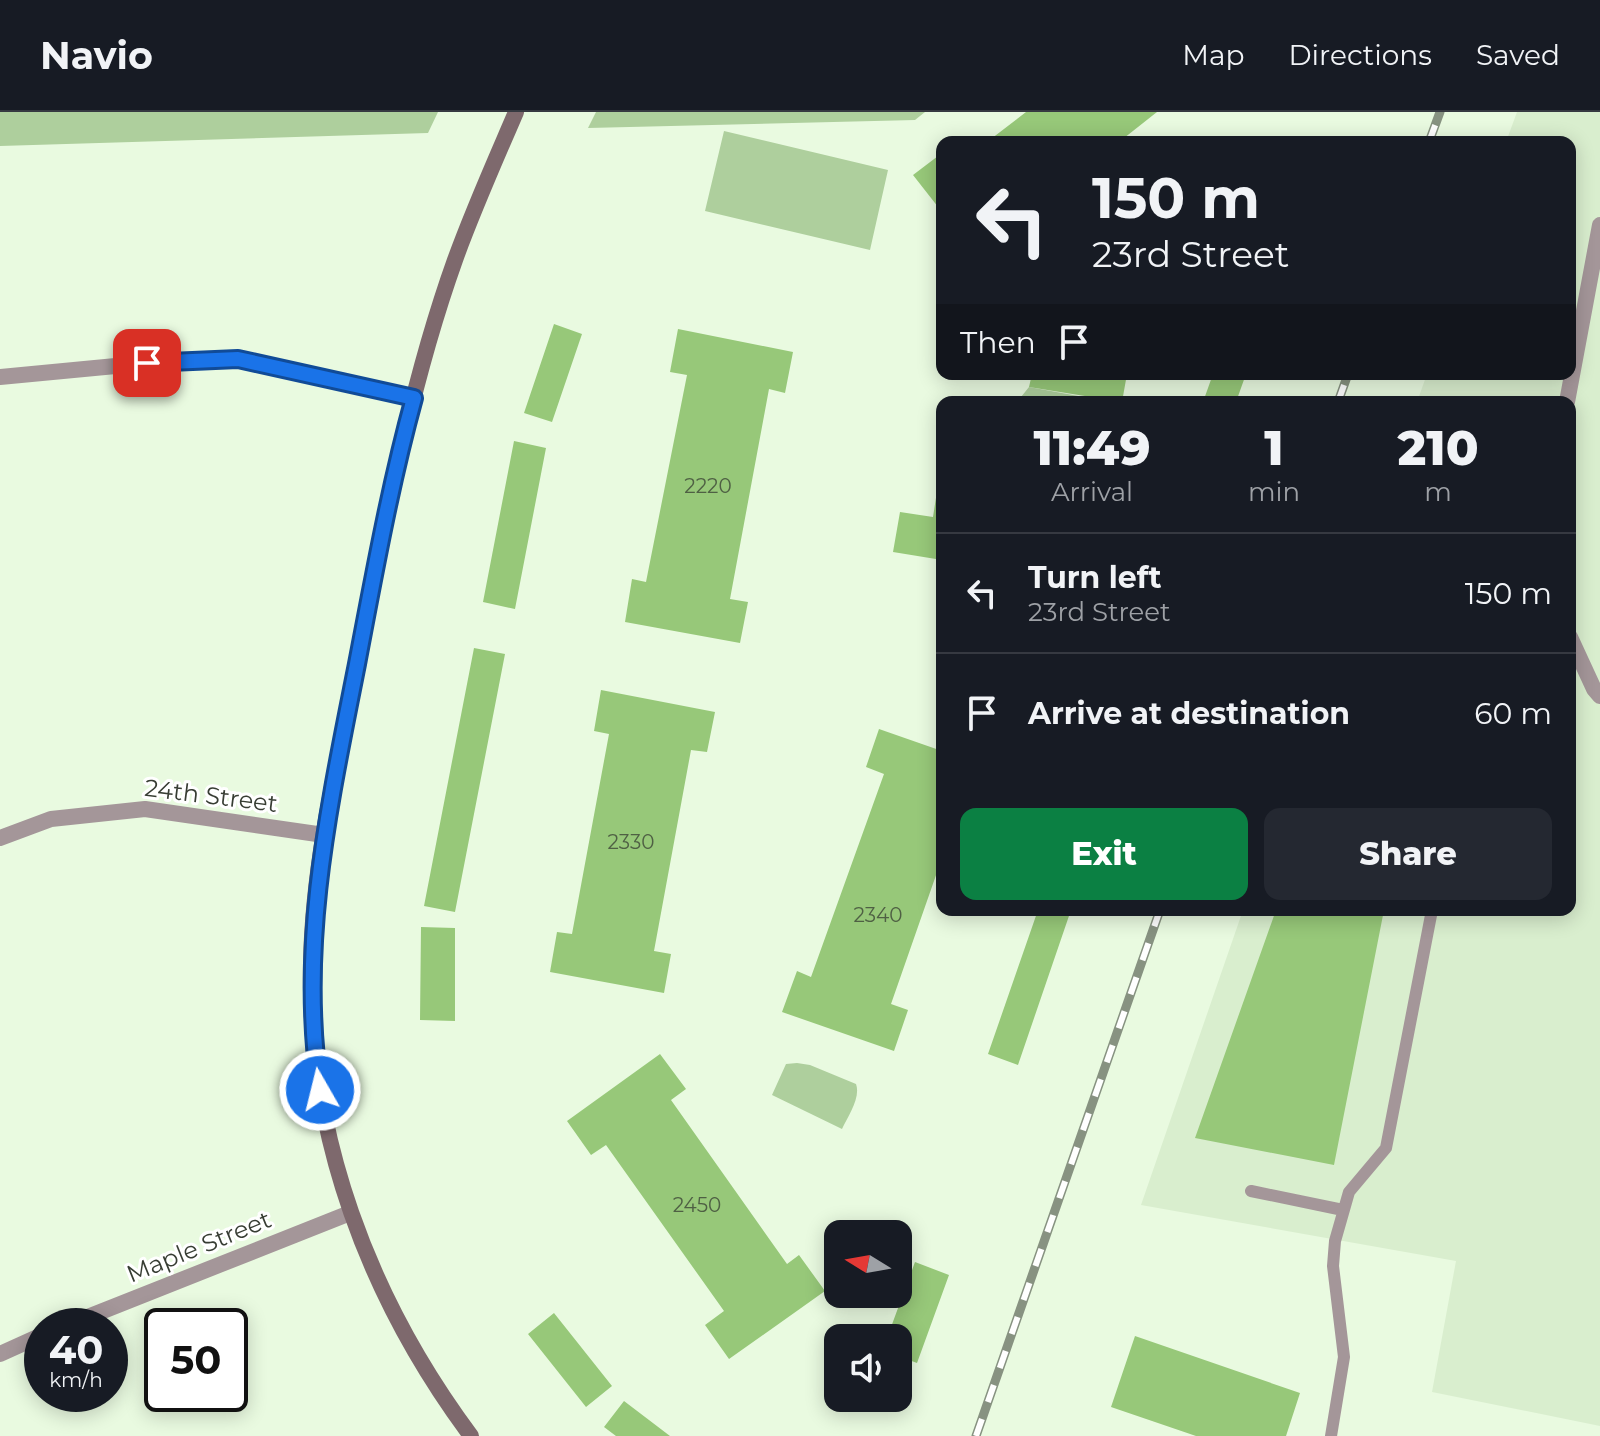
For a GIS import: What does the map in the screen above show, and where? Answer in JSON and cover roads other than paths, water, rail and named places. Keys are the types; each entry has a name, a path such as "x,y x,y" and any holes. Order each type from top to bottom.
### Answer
{"main road":[{"path":"471,1436 438,1391 396,1317 350,1213 322,1109 312,1034 311,961 324,835 399,452 455,259 516,112"}],"street":[{"path":"1576,354 1600,225"},
{"path":"0,377 147,363 238,359 414,398"},
{"path":"1576,649 1600,696"},
{"name":"24th Street","path":"0,838 51,819 145,809 324,835"},
{"name":"Maple Street","path":"110,1308 350,1213"},
{"path":"0,1354 24,1343"}],"lane":[{"path":"1331,1436 1344,1357 1333,1266 1335,1241 1349,1192 1386,1148 1431,916"},
{"path":"1251,1191 1343,1210"}],"railway":[{"path":"1431,136 1440,112"},
{"path":"1340,396 1346,380"},
{"path":"976,1436 1158,916"}]}
